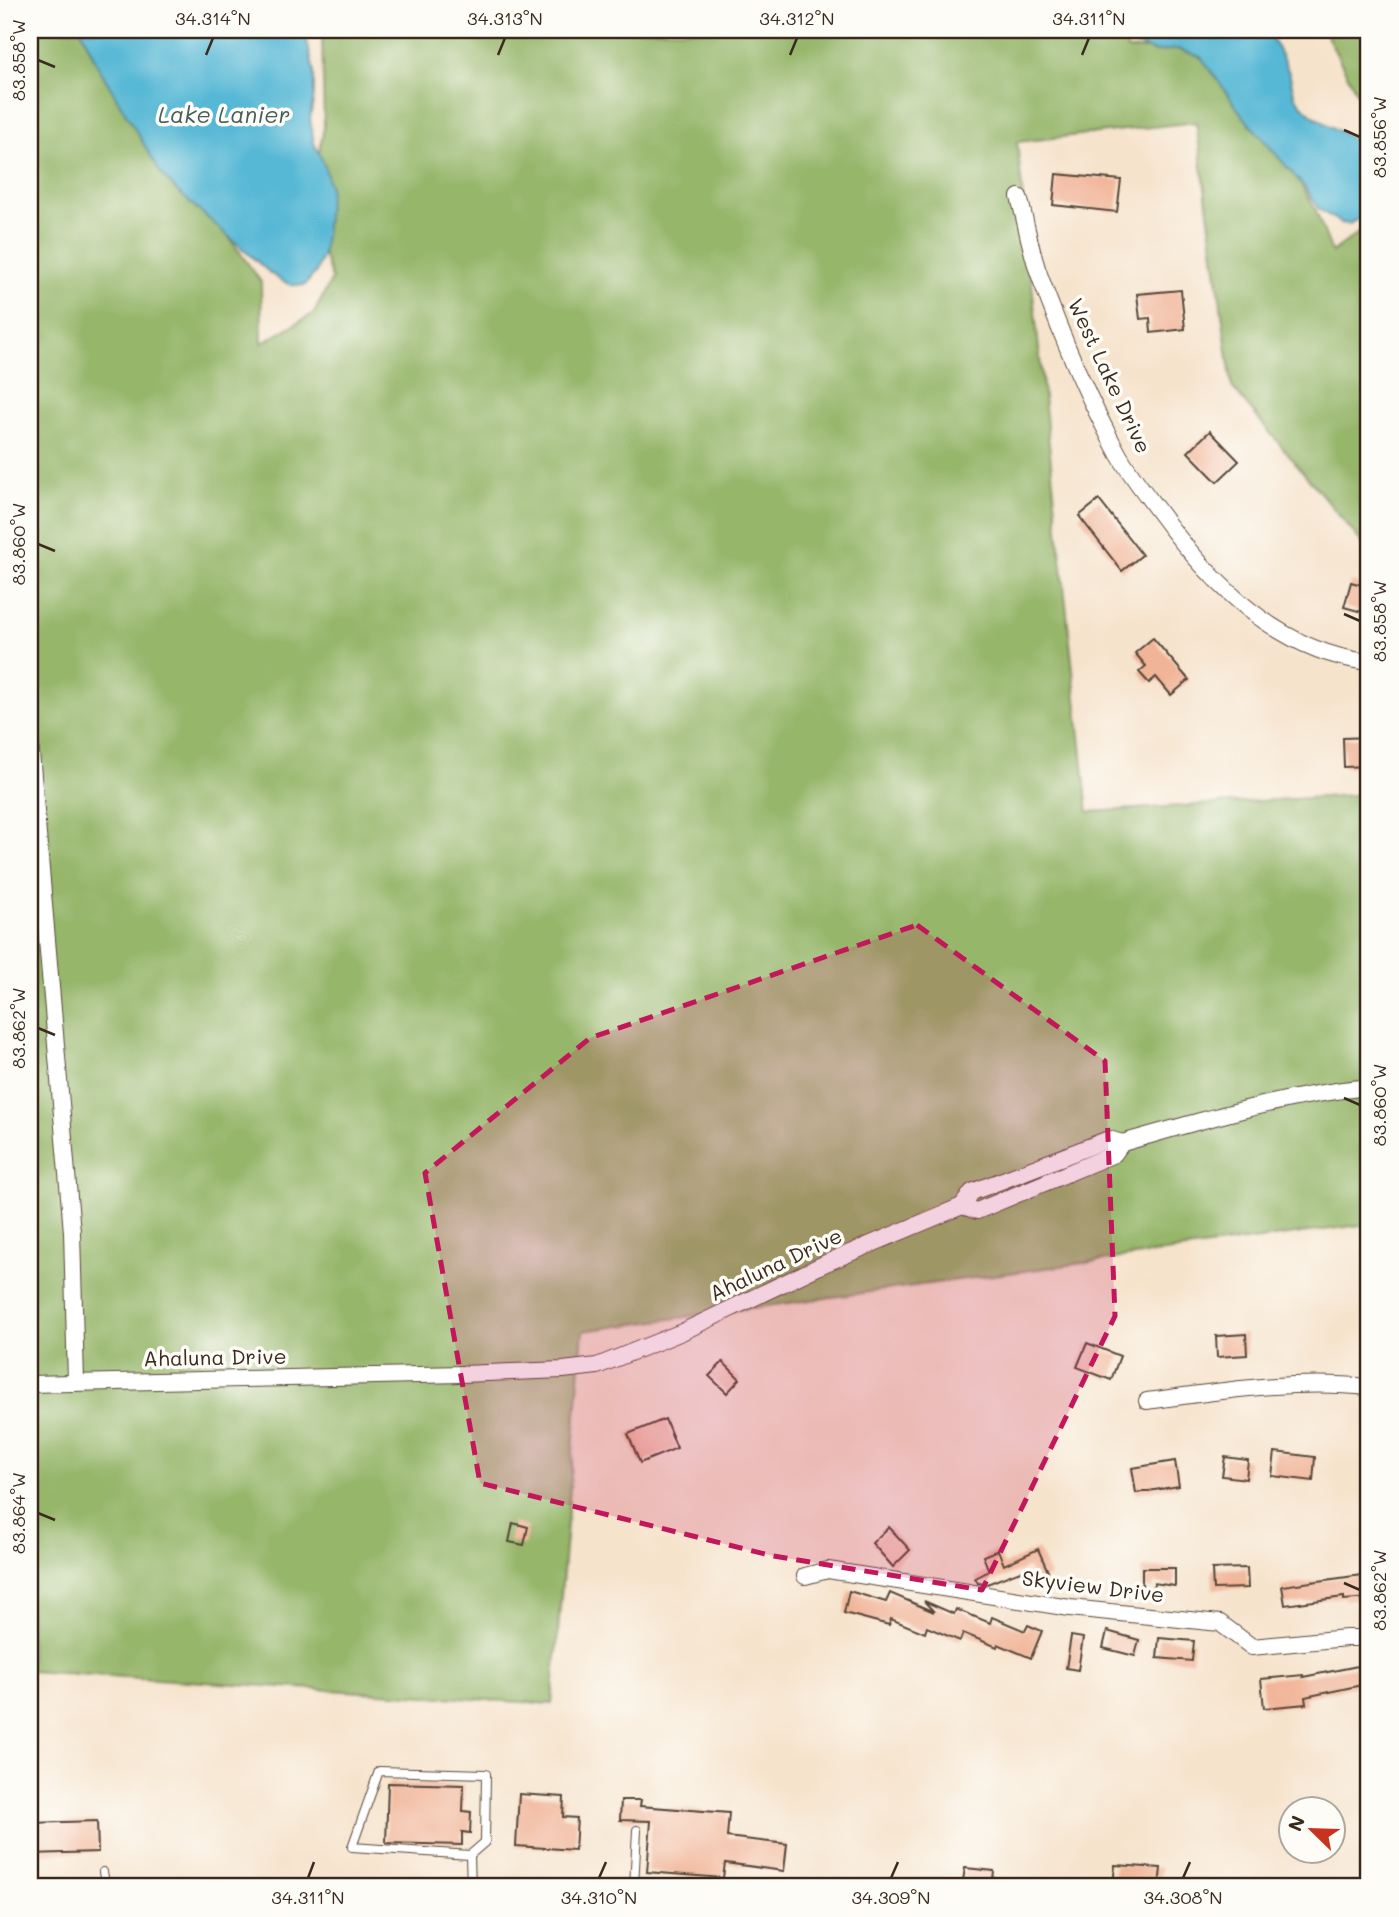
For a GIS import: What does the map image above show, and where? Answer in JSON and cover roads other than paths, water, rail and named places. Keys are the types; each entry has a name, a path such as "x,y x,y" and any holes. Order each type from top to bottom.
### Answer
{"street":[{"name":"West Lake Drive","path":"1019,197 1038,272 1077,367 1119,455 1170,527 1198,562 1232,596 1266,622 1294,639 1326,652 1369,662"},
{"path":"30,741 72,1232 76,1382"},
{"name":"Ahaluna Drive","path":"30,1384 462,1374 597,1366 682,1332 826,1263 962,1206 977,1211 1114,1154 1122,1143 1262,1104 1328,1091 1369,1087"},
{"path":"1147,1401 1260,1385 1336,1384 1369,1388"},
{"name":"Skyview Drive","path":"805,1577 828,1570 1070,1608 1220,1623 1252,1647 1369,1638"}],"lane":[{"path":"379,1772 486,1774 485,1842 470,1855 352,1847 379,1772"},
{"path":"634,1887 638,1830"},
{"path":"470,1855 471,1887"},
{"path":"103,1872 106,1887"}],"water":[{"name":"Lake Lanier","path":"81,30 304,30 314,71 310,119 314,143 324,164 330,188 323,254 316,272 305,285 290,284 270,273 176,190 160,172 99,68"},
{"path":"1120,30 1264,30 1281,56 1295,96 1304,108 1369,150 1369,209 1362,217 1349,224 1341,223 1319,209 1306,189 1243,116 1201,57 1178,49 1155,52 1132,43"}]}
